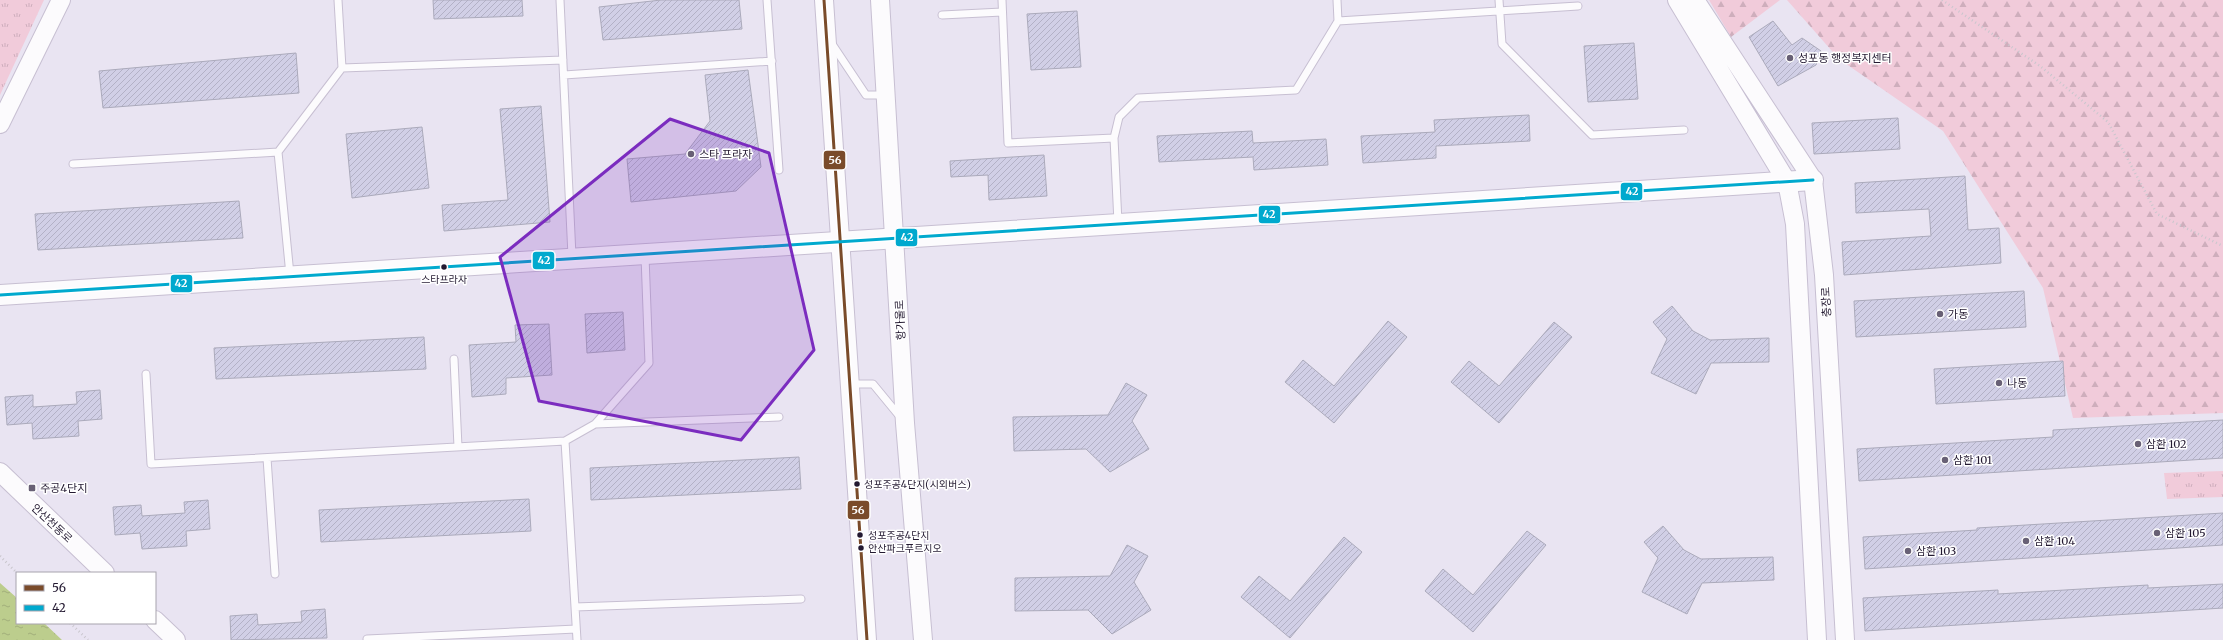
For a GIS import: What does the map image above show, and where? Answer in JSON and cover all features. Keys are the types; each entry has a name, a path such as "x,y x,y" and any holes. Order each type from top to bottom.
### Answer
{"main road":[{"path":"0,295 1813,180"}],"street":[{"path":"0,124 61,0"},
{"path":"824,0 839,242 867,640"},
{"name":"항가울로","path":"880,0 896,238 905,423 923,640"},
{"path":"1677,0 1787,182 1795,224 1817,640"},
{"name":"충장로","path":"1695,0 1813,180 1824,275 1845,640"},
{"name":"안산천동로","path":"0,472 103,572"},
{"path":"156,621 176,640"}],"lane":[{"path":"290,277 278,152 342,68 338,0"},
{"path":"560,0 573,259"},
{"path":"767,0 779,170"},
{"path":"1002,0 1008,143 1114,138"},
{"path":"1118,224 1114,138 1119,117 1138,98 1296,90 1338,21 1337,0"},
{"path":"1499,0 1502,44 1592,135 1684,130"},
{"path":"1338,21 1578,6"},
{"path":"942,15 1002,12"},
{"path":"826,36 866,95 886,95"},
{"path":"342,68 563,60"},
{"path":"564,75 772,61"},
{"path":"73,164 278,152"},
{"path":"146,374 151,464 565,442 595,424 650,364 645,254"},
{"path":"454,359 458,447"},
{"path":"849,384 873,384 905,423"},
{"path":"595,424 779,417"},
{"path":"565,442 577,640"},
{"path":"267,458 275,574"},
{"path":"575,607 802,599"},
{"path":"367,639 576,629"}],"path":[{"path":"1942,0 2040,66 2108,122 2157,214 2223,246"},
{"path":"0,556 16,572"},
{"path":"71,624 87,639"}],"highlighted area":[{"path":"670,119 769,153 814,350 741,440 539,401 500,257"}],"green space":[{"path":"0,0 44,0 0,95"},
{"path":"1709,0 1780,0 1731,37"},
{"path":"1787,0 2223,0 2223,413 2073,418 2043,288 1943,131 1839,59"},
{"path":"2223,471 2223,497 2167,499 2164,473"}],"water":[{"path":"0,583 16,597 16,624 45,624 62,640 0,640"}],"building":[{"path":"433,0 522,0 523,16 434,19"},
{"path":"661,0 739,0 742,29 603,40 599,7"},
{"path":"1077,11 1081,67 1031,70 1027,14"},
{"name":"성포동 행정복지센터","path":"1773,21 1792,45 1802,38 1821,51 1816,65 1778,86 1749,37"},
{"path":"1634,43 1638,99 1588,102 1584,46"},
{"path":"296,53 299,93 103,108 99,71"},
{"path":"748,70 761,167 736,191 631,202 627,159 685,154 710,121 705,75"},
{"path":"541,106 550,222 444,231 442,205 508,200 500,109"},
{"path":"1529,115 1530,141 1436,146 1436,158 1363,163 1361,136 1435,132 1434,120"},
{"path":"1898,118 1900,149 1814,154 1812,123"},
{"path":"422,127 429,188 352,198 346,134"},
{"path":"1252,131 1253,143 1326,139 1328,165 1254,170 1253,157 1159,162 1157,136"},
{"path":"1044,155 1047,196 989,200 988,175 951,177 950,161"},
{"path":"1965,176 1968,230 1999,228 2001,263 1844,275 1842,242 1931,236 1929,209 1856,213 1855,183"},
{"path":"239,201 243,238 38,250 35,214"},
{"name":"가동","path":"2024,291 2026,327 1856,337 1854,301"},
{"path":"1672,306 1693,331 1710,340 1769,338 1769,362 1711,363 1696,394 1651,373 1667,339 1653,322"},
{"path":"623,312 625,350 587,353 585,314"},
{"path":"1388,321 1407,337 1334,423 1285,382 1303,360 1334,386"},
{"path":"1554,322 1572,337 1499,423 1451,382 1469,361 1499,386"},
{"path":"549,324 552,375 506,378 506,394 472,397 469,345 516,342 515,325"},
{"path":"424,337 426,369 216,379 214,348"},
{"name":"나동","path":"2063,361 2065,396 1936,404 1934,369"},
{"path":"1126,383 1147,395 1132,421 1149,449 1110,472 1086,449 1014,451 1013,417 1108,415"},
{"path":"100,390 102,419 78,421 79,436 33,439 32,423 7,425 5,397 33,395 33,407 77,404 76,392"},
{"path":"2223,420 2223,458 1859,481 1857,449 2053,437 2053,430"},
{"path":"799,457 801,489 591,500 590,468"},
{"path":"529,499 531,531 321,542 319,510"},
{"path":"208,500 210,529 186,531 187,546 142,549 140,533 115,535 113,507 141,505 142,516 185,513 184,502"},
{"path":"2223,513 2223,545 1865,569 1863,537 1977,530 1977,528"},
{"path":"1663,526 1684,550 1701,559 1773,557 1774,580 1702,583 1687,614 1642,592 1658,558 1644,542"},
{"path":"1527,531 1546,545 1473,632 1425,591 1443,569 1473,595"},
{"path":"1344,537 1362,552 1290,638 1241,597 1259,576 1290,601"},
{"path":"1127,545 1148,556 1134,582 1151,610 1112,634 1088,610 1015,611 1015,578 1110,576"},
{"path":"2223,584 2223,608 1865,631 1863,598 1998,590 1998,594 2148,585 2148,588"},
{"path":"325,609 327,638 231,640 230,616 257,614 258,625 302,622 301,611"}],"transit line":[{"name":"56","path":"824,0 867,640"},
{"name":"42","path":"0,295 1813,180"}],"place":[{"name":"성포동 행정복지센터","path":"1790,58"},
{"name":"스타 프라자","path":"691,154"},
{"name":"스타프라자","path":"444,267"},
{"name":"가동","path":"1940,314"},
{"name":"나동","path":"1999,383"},
{"name":"삼환 102","path":"2138,444"},
{"name":"삼환 101","path":"1945,460"},
{"name":"성포주공4단지(시외버스)","path":"857,484"},
{"name":"주공4단지","path":"32,488"},
{"name":"삼환 105","path":"2157,533"},
{"name":"성포주공4단지","path":"860,535"},
{"name":"삼환 104","path":"2026,541"},
{"name":"안산파크푸르지오","path":"861,548"},
{"name":"삼환 103","path":"1908,551"}]}
